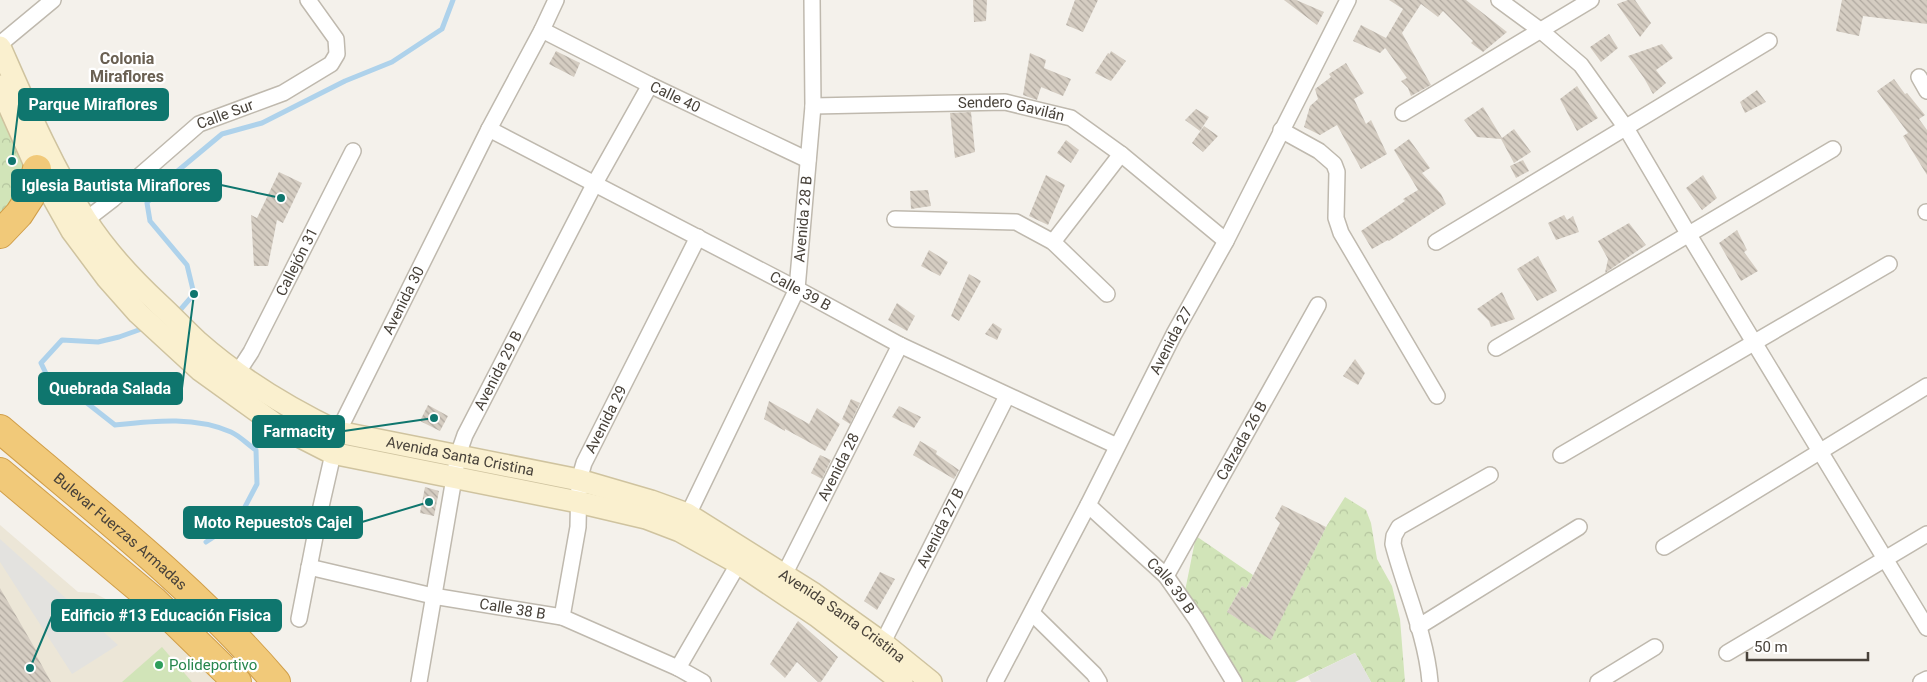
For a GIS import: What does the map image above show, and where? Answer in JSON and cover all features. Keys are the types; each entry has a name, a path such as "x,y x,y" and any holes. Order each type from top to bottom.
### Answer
{"highway":[{"path":"0,234 19,214 30,197 44,165"},
{"name":"Bulevar Fuerzas Armadas","path":"0,429 191,593 220,620 276,682"},
{"name":"Bulevar Fuerzas Armadas","path":"0,472 154,602 237,682"}],"street":[{"path":"0,46 53,0"},
{"name":"Calle Sur","path":"79,226 199,124 283,93 331,64 337,54 336,39 308,0"},
{"name":"Avenida 30","path":"299,619 332,453 338,432 489,129 556,0"},
{"name":"Avenida 28 B","path":"684,522 797,289 813,106 812,0"},
{"name":"Avenida 27","path":"995,682 1033,614 1174,334 1226,241 1348,0"},
{"path":"1499,0 1540,30 1581,65 1626,128 1927,628"},
{"path":"1403,113 1591,0"},
{"name":"Calle 40","path":"542,30 650,85 808,160"},
{"path":"1436,242 1769,41"},
{"name":"Avenida Santa Cristina","path":"0,46 44,165"},
{"path":"1919,77 1927,91"},
{"name":"Avenida 29 B","path":"419,682 458,455 465,435 595,183 650,85"},
{"name":"Avenida Santa Cristina","path":"0,86 107,278 161,335 200,370 275,424 332,453 578,502 646,518 684,522"},
{"name":"Sendero Gavilán","path":"813,106 1005,102 1071,118 1121,154 1226,241"},
{"name":"Calle 39 B","path":"489,129 797,289 900,345 1117,446"},
{"path":"1281,130 1319,151 1334,164 1337,172 1336,218 1341,233 1437,396"},
{"path":"1496,348 1833,149"},
{"name":"Callejón 31","path":"238,372 251,352 353,152"},
{"path":"1053,242 1121,154"},
{"path":"895,219 1016,222 1053,242 1106,294"},
{"name":"Avenida Santa Cristina","path":"79,226 115,258 142,289 200,343 268,394 304,416 338,432 579,480 651,501 781,582 817,616 931,682"},
{"name":"Avenida 29","path":"562,617 578,527 579,480 584,463 698,237"},
{"path":"1561,455 1889,264"},
{"name":"Calzada 26 B","path":"1166,576 1318,305"},
{"name":"Avenida 28","path":"781,582 900,345"},
{"path":"1664,547 1927,386"},
{"name":"Avenida 27 B","path":"879,652 1007,396"},
{"path":"1430,682 1429,669 1418,627 1392,544 1394,536 1399,528 1490,475"},
{"name":"Calle 39 B","path":"1088,505 1166,576 1196,619 1234,682"},
{"path":"1418,627 1579,527"},
{"path":"1727,653 1927,534"},
{"path":"678,668 742,557"},
{"name":"Calle 38 B","path":"309,567 433,596 562,617 678,668 703,682"},
{"path":"1033,614 1100,682"},
{"path":"1598,682 1656,647"},
{"name":"Avenida Santa Cristina","path":"879,652 902,682"},
{"path":"1921,682 1927,678"}],"shaded area":[{"path":"0,525 78,592 94,593 171,632 215,682 0,682"},
{"path":"0,539 118,645 72,674 0,562"},
{"path":"1355,653 1371,682 1311,682 1308,676"}],"green space":[{"path":"0,111 27,172 25,193 0,222"},
{"path":"1345,497 1366,510 1371,523 1377,559 1392,586 1400,619 1405,682 1371,682 1355,653 1295,682 1243,682 1185,591 1196,536 1253,575 1246,589 1242,586 1227,612 1271,639 1326,527"},
{"name":"Polideportivo","path":"162,647 192,682 122,682"}],"building":[{"path":"973,0 987,0 986,21 974,22"},
{"path":"1075,0 1098,0 1083,32 1066,25"},
{"path":"1284,0 1296,0 1324,12 1317,25"},
{"path":"1389,0 1466,0 1507,32 1483,52 1471,43 1473,41 1443,11 1438,17 1421,4 1402,33 1431,85 1411,96 1408,88 1401,81 1407,78 1385,48 1380,53 1353,41 1361,25 1386,38 1403,9"},
{"path":"1628,0 1635,0 1651,23 1640,37 1617,4"},
{"path":"1842,0 1927,0 1927,24 1863,16 1859,36 1836,31"},
{"path":"1609,34 1618,48 1601,62 1590,47"},
{"path":"1662,44 1673,58 1656,70 1666,83 1653,94 1628,56"},
{"path":"556,51 580,63 574,77 549,64"},
{"path":"1111,51 1126,61 1111,81 1095,73"},
{"path":"1030,53 1046,60 1044,68 1071,79 1063,96 1041,87 1037,100 1023,95"},
{"path":"1346,63 1364,93 1354,99 1366,124 1371,120 1387,154 1361,169 1337,125 1320,135 1304,127 1310,106 1318,99 1315,89 1331,77 1329,74"},
{"path":"1894,79 1925,115 1919,119 1927,130 1927,175 1903,136 1908,133 1877,91"},
{"path":"1577,86 1598,118 1577,131 1560,99"},
{"path":"1757,90 1766,102 1745,113 1740,102"},
{"path":"1483,107 1502,138 1514,129 1531,152 1514,163 1501,139 1477,137 1464,120"},
{"path":"1196,109 1209,117 1200,131 1185,120"},
{"path":"971,112 975,152 955,158 950,113"},
{"path":"1204,126 1218,136 1203,152 1192,143"},
{"path":"1409,139 1430,168 1422,173 1441,194 1446,204 1389,241 1372,249 1361,231 1418,190 1394,150"},
{"path":"1066,140 1079,150 1071,163 1057,153"},
{"path":"1523,160 1529,171 1516,178 1510,166"},
{"path":"279,172 302,183 283,223 277,220 268,266 254,266 251,215 257,218"},
{"path":"1046,175 1065,185 1048,225 1029,216"},
{"path":"1703,175 1717,198 1702,210 1686,188"},
{"path":"928,190 931,206 911,209 910,191"},
{"path":"1564,215 1567,220 1573,216 1579,232 1556,240 1548,223"},
{"path":"1629,223 1646,245 1605,273 1608,259 1598,241"},
{"path":"1737,230 1747,250 1744,252 1758,271 1741,281 1719,243"},
{"path":"929,250 948,262 940,276 921,266"},
{"path":"1538,256 1557,291 1537,301 1517,269"},
{"path":"969,274 981,281 959,321 951,316"},
{"path":"1502,292 1515,319 1491,327 1489,321 1477,309"},
{"path":"897,303 915,316 907,331 888,320"},
{"path":"993,323 1002,329 997,340 985,334"},
{"path":"1355,359 1365,373 1358,385 1343,376"},
{"path":"851,399 860,403 850,424 842,419"},
{"path":"769,401 809,424 817,408 840,424 825,451 764,419"},
{"path":"428,405 448,416 440,431 420,421"},
{"path":"899,406 921,417 914,428 892,417"},
{"path":"920,441 937,451 936,454 959,470 954,479 913,455"},
{"path":"820,455 831,460 822,479 811,473"},
{"path":"425,487 439,491 434,516 420,513"},
{"path":"1282,505 1326,527 1271,640 1227,612 1242,586 1246,589 1280,523 1275,518"},
{"path":"880,572 895,579 877,610 864,601"},
{"path":"0,588 37,652 35,653 51,682 0,682"},
{"path":"798,621 838,657 821,682 818,682 797,662 785,678 770,664"}],"waterway":[{"path":"174,313 181,309 194,294 187,265 150,221 147,203 162,184 222,134 262,123 345,81 392,62 442,29 453,0"},
{"path":"147,327 98,342 62,340 41,363 51,384 87,403 115,425 174,421 203,424 231,432 256,450 257,484 237,522 206,542"}],"place":[{"name":"Parque Miraflores","path":"12,161"},
{"name":"Iglesia Bautista Miraflores","path":"281,198"},
{"name":"Quebrada Salada","path":"194,294"},
{"name":"Farmacity","path":"434,418"},
{"name":"Moto Repuesto's Cajel","path":"429,502"},
{"name":"Polideportivo","path":"159,665"},
{"name":"Edificio #13 Educación Fisica","path":"30,668"}],"district":[{"name":"Colonia Miraflores","path":"127,67"}]}
